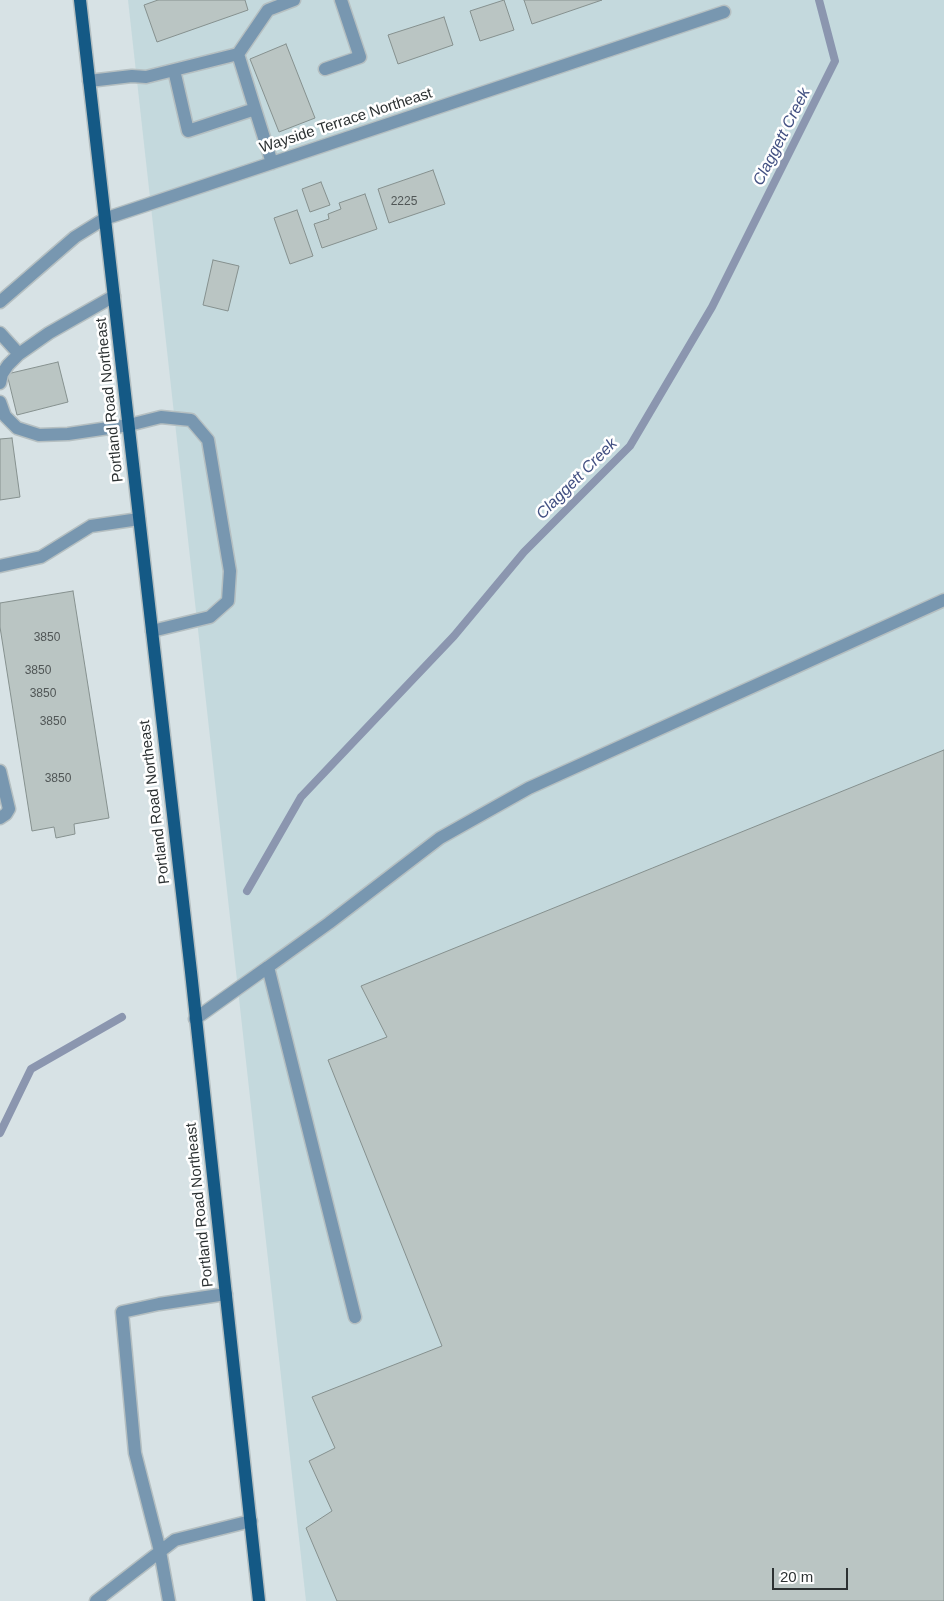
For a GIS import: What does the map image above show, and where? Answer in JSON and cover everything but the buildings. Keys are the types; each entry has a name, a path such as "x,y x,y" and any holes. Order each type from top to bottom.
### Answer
{"main road":[{"name":"Portland Road Northeast","path":"80,0 196,1019 259,1601"}],"street":[{"path":"89,81 132,76 146,77 238,54 268,10 294,0"},
{"path":"325,69 360,58 341,0"},
{"name":"Wayside Terrace Northeast","path":"0,302 75,237 104,219 724,12"},
{"path":"238,54 272,163"},
{"path":"174,70 188,131 256,109"},
{"path":"0,383 2,374 19,354 114,296"},
{"path":"0,332 19,354"},
{"path":"0,402 5,416 17,428 40,435 68,434 161,418 191,420 208,440 230,571 228,601 210,616 152,631"},
{"path":"0,566 42,557 91,526 139,519"},
{"path":"196,1019 329,923 440,838 529,788 944,600"},
{"path":"0,770 9,809 0,818"},
{"path":"268,967 355,1317"},
{"path":"169,1601 160,1552 135,1452 122,1312 159,1304 226,1294"},
{"path":"96,1601 175,1540 251,1522"}],"shaded area":[{"path":"128,0 944,0 944,1601 306,1601"}],"waterway":[{"name":"Claggett Creek","path":"247,891 301,797 454,636 524,552 630,446 712,307 835,61 819,0"},
{"name":"Claggett Creek","path":"0,1133 31,1069 122,1017"}]}
